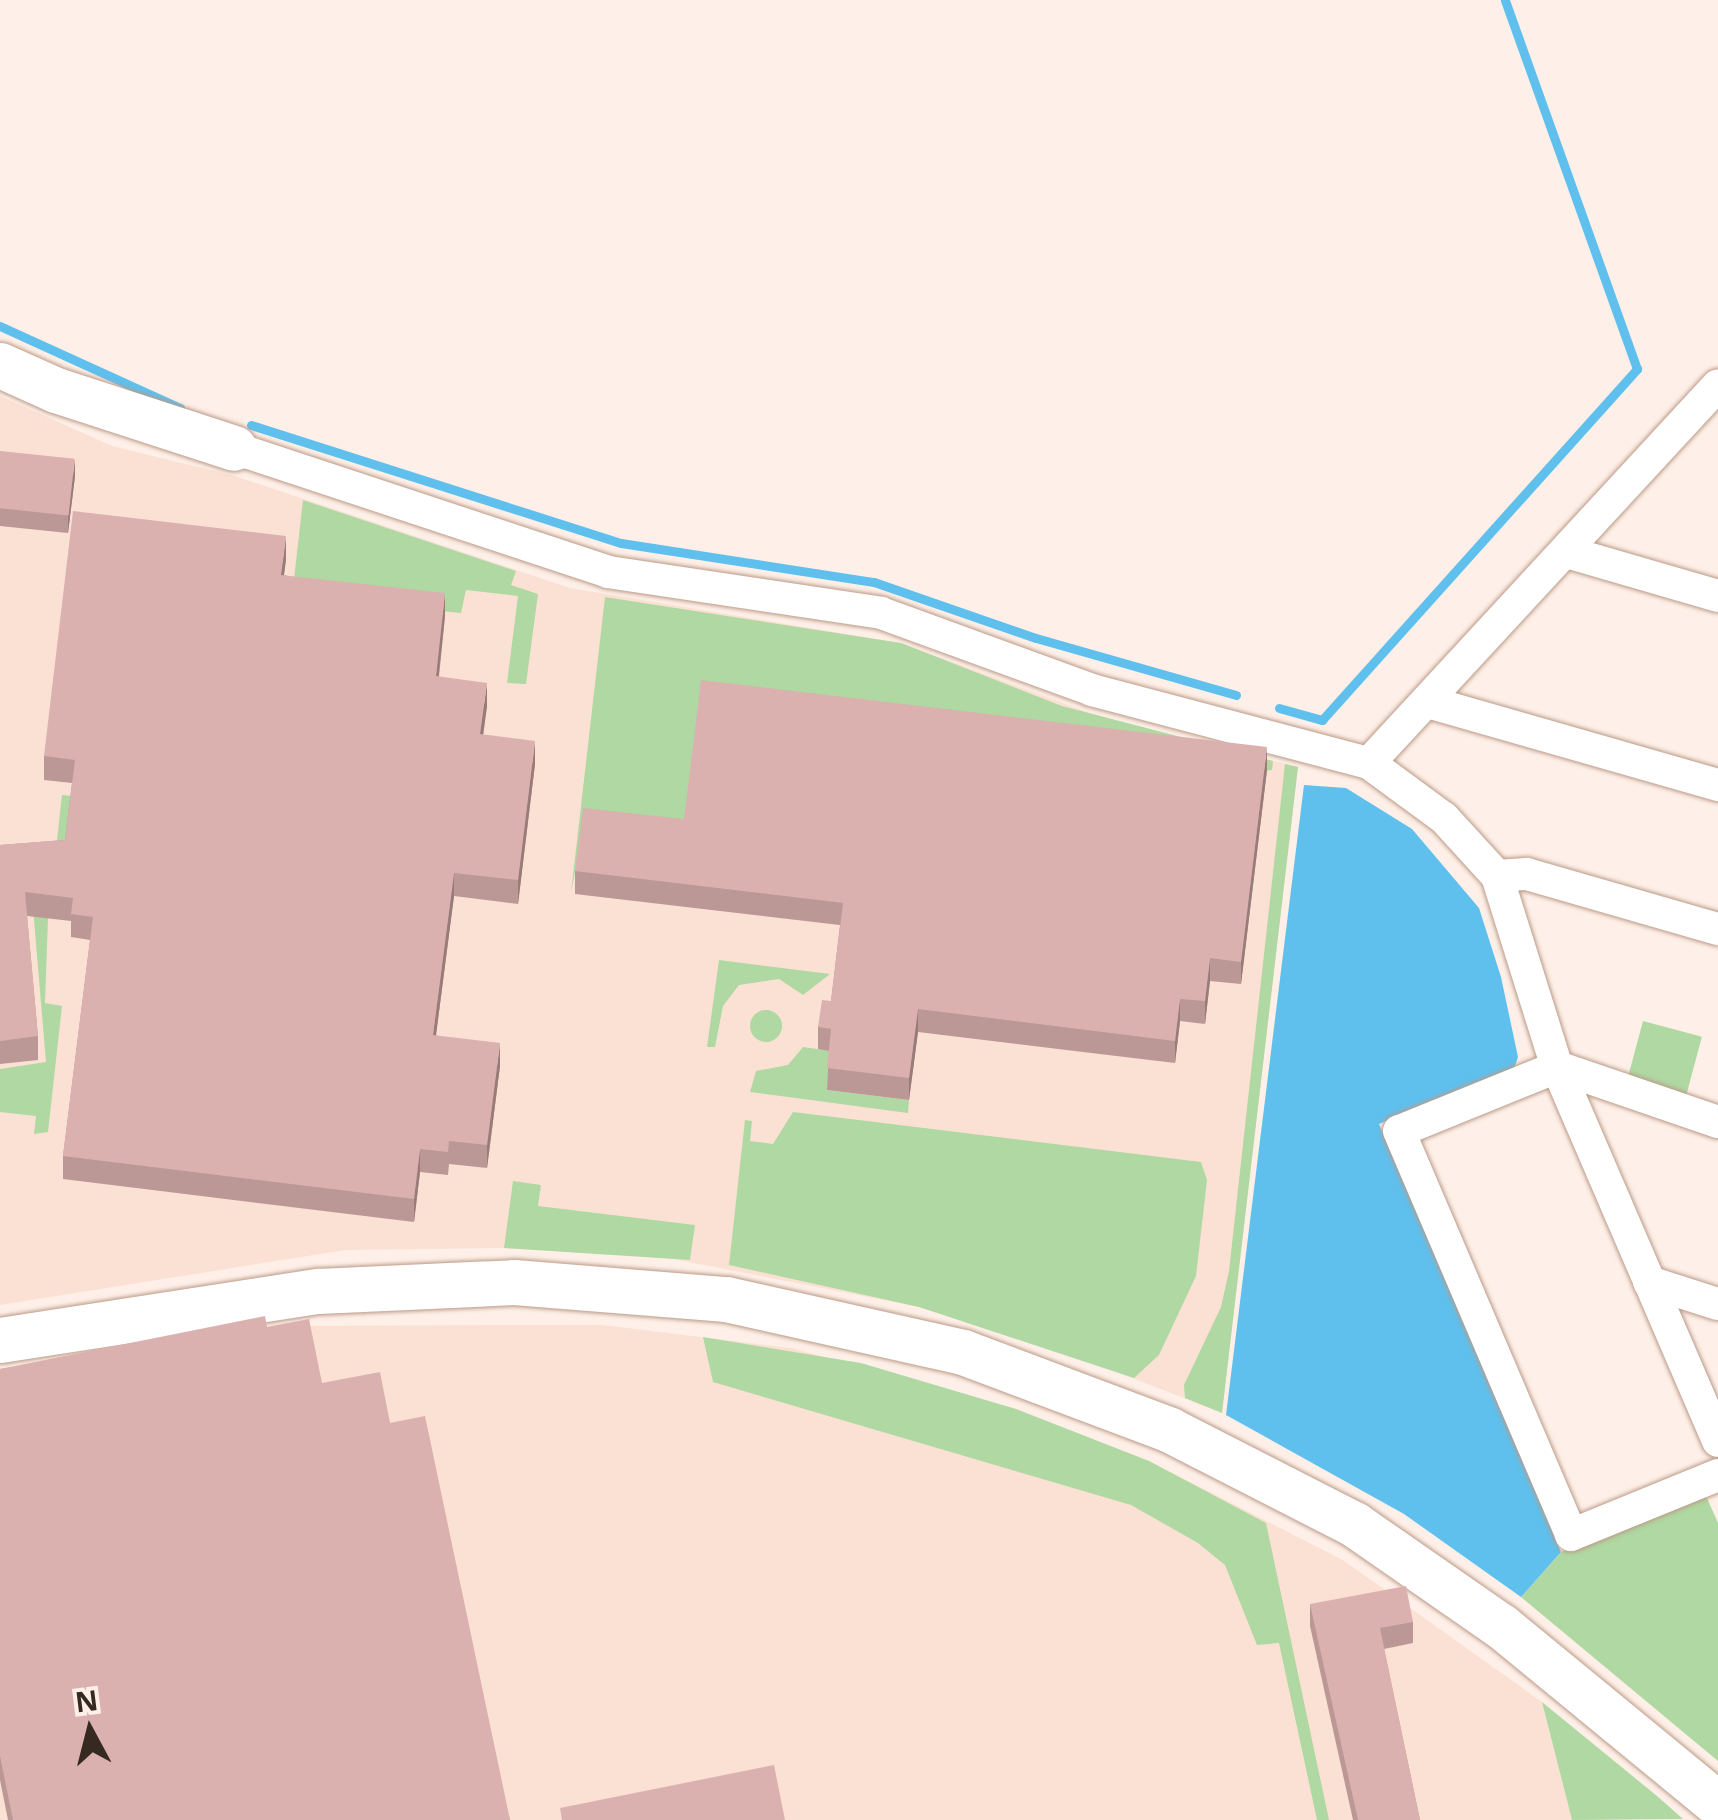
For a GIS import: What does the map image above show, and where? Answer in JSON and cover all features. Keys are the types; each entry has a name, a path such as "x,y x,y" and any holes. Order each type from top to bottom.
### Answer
{"street":[{"path":"0,365 56,390 608,572 881,613 1092,690 1369,763 1444,818 1497,876 1557,1066 1718,1441"},
{"path":"1369,763 1718,386"},
{"path":"1566,552 1718,596"},
{"path":"1428,702 1718,785"},
{"path":"1497,876 1527,874 1718,929"},
{"path":"1718,1122 1557,1066 1398,1131 1571,1535 1718,1475"},
{"path":"0,1340 301,1292 514,1282 726,1299 963,1352 1170,1430 1354,1524 1502,1626 1718,1804"},
{"path":"1648,1282 1718,1304"}],"shaded area":[{"path":"0,396 112,446 235,476 570,588 901,643 1114,722 1298,767 1222,1413 1045,1344 919,1307 663,1257 504,1248 346,1250 0,1305"},
{"path":"603,1325 791,1348 1016,1409 1149,1461 1343,1560 1542,1702 1572,1820 0,1820 0,1379 290,1326"}],"green space":[{"path":"303,500 516,571 511,585 538,594 526,684 507,683 518,596 466,590 461,613 297,597 272,825 73,802 65,863 46,862 39,916 48,918 45,1003 62,1006 48,1132 34,1134 36,1116 0,1112 0,1069 46,1062 29,861 55,858 62,795 267,817"},
{"path":"605,597 901,643 1062,706 1273,761 1272,770 684,842 583,830 571,893"},
{"path":"1285,764 1298,767 1222,1413 1185,1398 1184,1385 1221,1307 1229,1271"},
{"path":"719,960 830,974 803,995 779,979 739,985 723,1006 715,1047 707,1047"},
{"path":"766,1010 777,1015 782,1026 777,1037 766,1042 755,1037 750,1026 755,1015"},
{"path":"1643,1021 1702,1037 1686,1095 1627,1079"},
{"path":"803,1047 831,1051 827,1090 909,1100 908,1113 750,1092 756,1071 788,1065"},
{"path":"793,1112 1201,1162 1207,1180 1196,1276 1159,1355 1134,1378 919,1307 729,1265 745,1120 752,1121 750,1141 773,1144"},
{"path":"513,1181 541,1185 538,1206 695,1225 690,1260 504,1248"},
{"path":"703,1337 861,1363 1016,1409 1149,1461 1266,1523 1329,1820 1317,1820 1279,1643 1257,1645 1225,1565 1198,1543 1131,1505 713,1382"},
{"path":"1697,1494 1707,1498 1718,1523 1718,1761 1521,1597 1561,1552"},
{"path":"1542,1702 1657,1796 1683,1819 1572,1820"}],"water":[{"path":"1304,785 1346,788 1412,829 1479,908 1501,977 1518,1057 1514,1069 1379,1124 1561,1552 1521,1597 1404,1514 1226,1415"}],"building":[{"path":"0,451 75,459 69,516 0,508"},
{"path":"73,511 286,536 281,575 445,593 436,676 487,683 480,734 535,741 518,880 454,873 433,1035 500,1043 487,1145 449,1141 448,1152 420,1149 414,1199 63,1156 93,917 71,914 73,898 25,892 38,1036 0,1041 0,845 65,840 75,760 44,756"},
{"path":"701,680 1267,747 1241,962 1210,958 1205,1001 1180,999 1175,1041 918,1009 909,1078 827,1068 831,1029 818,1027 822,1000 831,1001 843,903 575,871 583,808 684,819"},
{"path":"265,1316 267,1327 309,1319 322,1383 380,1372 390,1423 425,1416 510,1820 13,1820 0,1756 0,1369"},
{"path":"1406,1586 1413,1622 1380,1628 1420,1820 1358,1820 1310,1604"},
{"path":"774,1765 785,1820 562,1820 560,1808"}],"waterway":[{"path":"1279,708 1322,720 1637,369 1505,0"},
{"path":"0,326 180,408"},
{"path":"251,425 621,543 874,582 1036,638 1236,695"}]}
